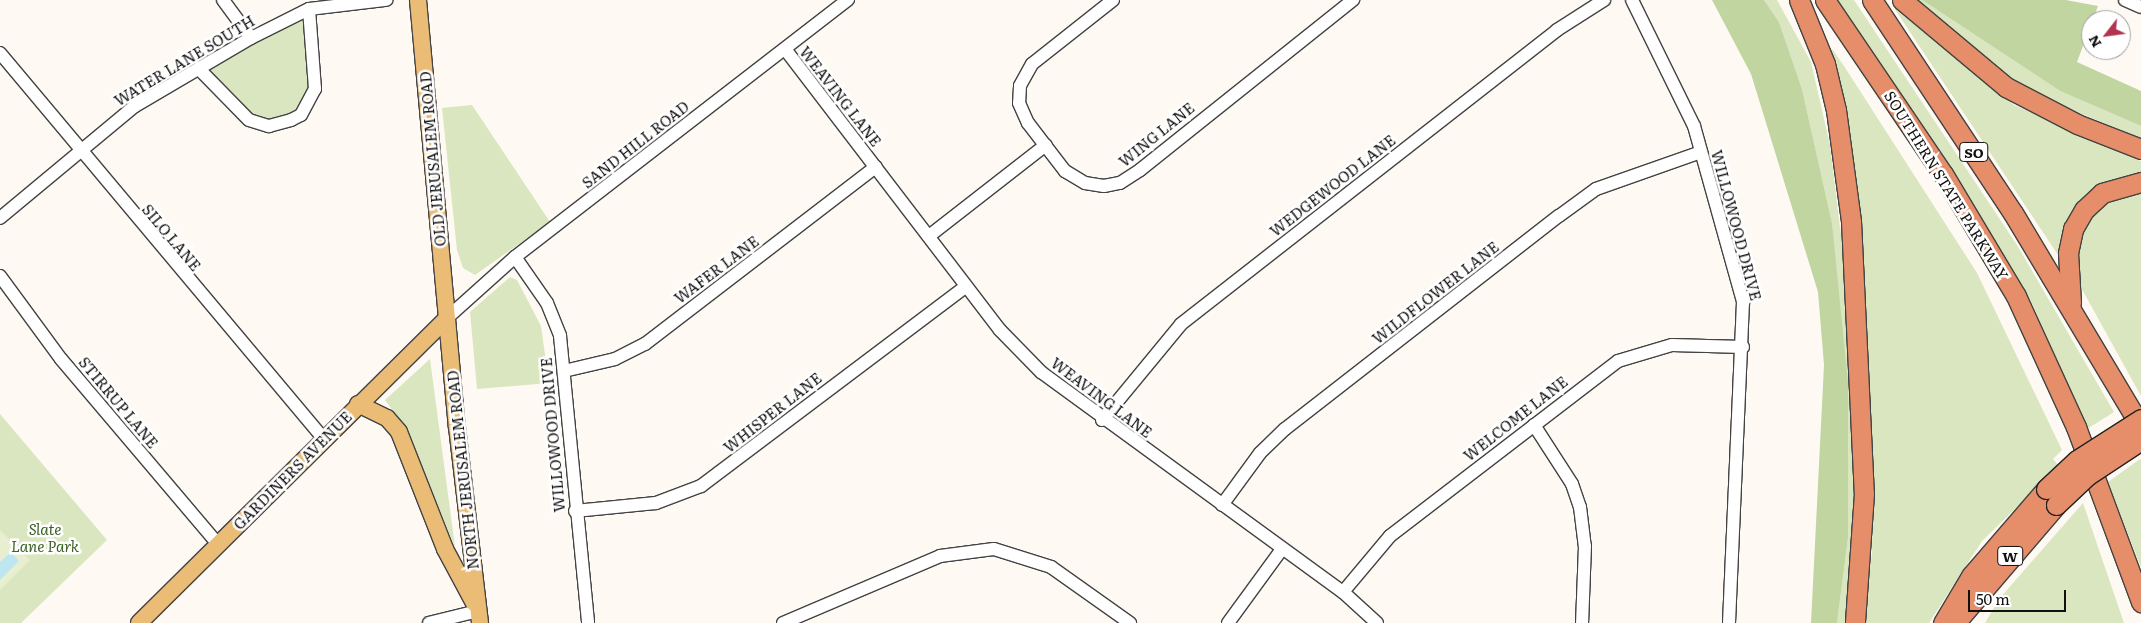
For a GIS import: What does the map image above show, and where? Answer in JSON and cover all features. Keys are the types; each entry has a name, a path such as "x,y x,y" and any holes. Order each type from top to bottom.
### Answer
{"highway":[{"path":"1800,0 1825,64 1836,110 1850,221 1864,493 1855,623"},
{"name":"SOUTHERN STATE PARKWAY","path":"1825,0 1943,174 2022,308 2099,482 2141,602"},
{"name":"SO","path":"1872,0 2072,306 2141,427"},
{"path":"1902,0 2006,87 2077,124 2141,149"},
{"path":"2072,306 2068,253 2073,229 2102,192 2141,182"},
{"path":"1943,623 1971,576 2046,489 2084,455 2141,419"},
{"name":"W","path":"1961,618 2056,505 2088,475 2141,440"}],"main road":[{"name":"OLD JERUSALEM ROAD","path":"418,0 447,318"},
{"name":"GARDINERS AVENUE","path":"139,623 358,404 447,318"},
{"name":"NORTH JERUSALEM ROAD","path":"447,318 479,617"},
{"path":"358,404 387,418 399,432 445,550 479,617"}],"street":[{"path":"223,0 251,38"},
{"name":"WATER LANE SOUTH","path":"0,218 135,106 251,38 309,9 358,1 386,0"},
{"name":"SAND HILL ROAD","path":"447,318 515,257 848,0"},
{"name":"WING LANE","path":"1113,0 1032,64 1020,86 1019,103 1046,146 1066,171 1084,183 1120,183 1353,0"},
{"name":"WEDGEWOOD LANE","path":"1102,420 1181,324 1557,30 1604,0"},
{"name":"WILLOWOOD DRIVE","path":"1632,0 1676,84 1701,152 1743,302 1743,347 1730,623"},
{"path":"2125,0 2141,7"},
{"path":"199,69 249,120 269,126 301,115 315,89 309,9"},
{"name":"WEAVING LANE","path":"785,49 966,286 1041,372 1102,420 1343,592 1377,623"},
{"name":"SILO LANE","path":"0,53 324,438"},
{"path":"929,236 1046,146"},
{"name":"WILDFLOWER LANE","path":"1222,505 1260,453 1285,430 1559,216 1612,182 1701,152"},
{"name":"WAFER LANE","path":"564,371 615,359 645,344 876,167"},
{"name":"WILLOWOOD DRIVE","path":"515,257 548,303 560,336 575,511 588,623"},
{"name":"STIRRUP LANE","path":"0,276 61,359 218,544"},
{"name":"WHISPER LANE","path":"575,511 656,503 701,486 966,286"},
{"name":"WELCOME LANE","path":"1343,592 1390,536 1600,372 1631,355 1672,345 1743,347"},
{"path":"1534,424 1572,484 1580,507 1585,546 1582,623"},
{"path":"783,623 940,556 994,549 1051,567 1130,623"},
{"path":"1228,623 1282,549"},
{"path":"429,623 479,617"}],"green space":[{"path":"1712,0 1764,0 1779,22 1802,89 1832,223 1848,383 1848,538 1837,623 1811,623 1824,365 1818,292 1751,74"},
{"path":"1764,0 1777,0 1811,62 1830,145 1847,285 1856,484 1846,623 1837,623 1848,538 1832,223 1802,89 1779,22"},
{"path":"1835,0 1854,0 2017,245 2114,412 2087,429 2031,301 1906,101"},
{"path":"1912,0 1922,0 2060,91 2141,126 2141,138 2042,98 1975,57"},
{"path":"1922,0 2066,0 2098,6 2096,10 2081,10 2081,51 2077,62 2141,91 2141,126 2060,91"},
{"path":"1894,8 2014,105 2141,161 2141,175 2107,181 2078,201 2063,226 2058,255"},
{"path":"308,11 314,77 299,114 266,122 249,118 201,68"},
{"path":"1826,50 1833,50 1844,66 1977,273 2062,450 2053,459 2059,466 1982,541 1929,623 1862,623 1872,554 1873,470 1863,278"},
{"path":"472,105 550,222 475,275 463,268 457,250 442,108"},
{"path":"2141,189 2141,396 2074,275 2077,240 2085,221 2106,198"},
{"path":"510,277 517,280 541,326 549,383 477,389 470,312"},
{"path":"430,359 455,547 407,430 385,400"},
{"name":"Slate Lane Park","path":"0,414 107,540 21,623 0,623"},
{"path":"2141,460 2141,568 2108,482"},
{"path":"2083,503 2124,623 1985,623 1999,599"},
{"path":"0,530 30,560 0,590"}],"water":[{"path":"11,552 19,561 0,580 0,562"}]}
